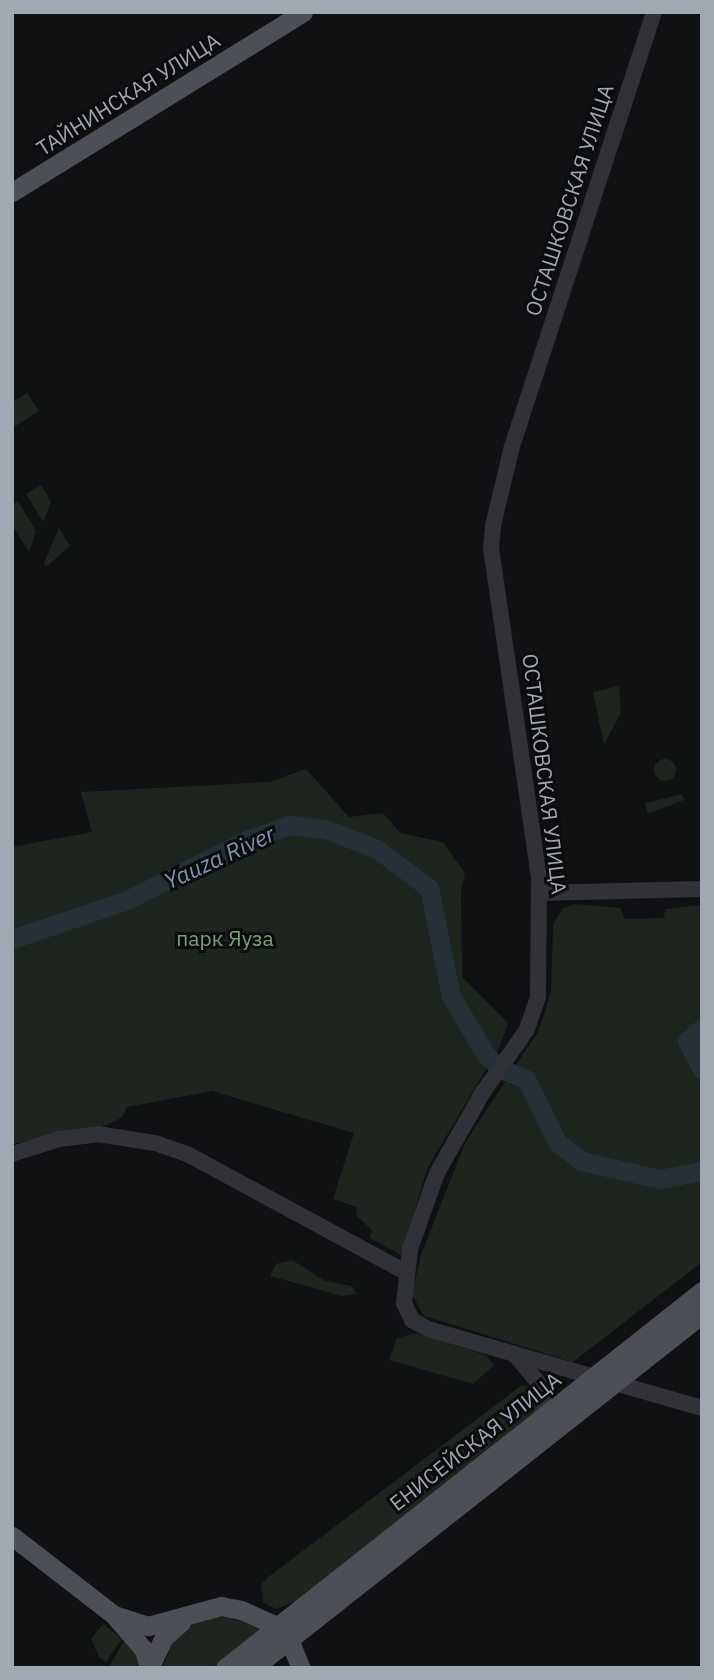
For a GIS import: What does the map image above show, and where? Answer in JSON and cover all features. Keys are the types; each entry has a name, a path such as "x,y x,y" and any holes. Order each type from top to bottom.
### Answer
{"main road":[{"name":"ТАЙНИНСКАЯ УЛИЦА","path":"12,192 303,12"},
{"name":"ЕНИСЕЙСКАЯ УЛИЦА","path":"489,1470 540,1419 702,1291"},
{"name":"ЕНИСЕЙСКАЯ УЛИЦА","path":"283,1632 489,1470 595,1399 702,1314"},
{"path":"12,1536 114,1615 144,1650 149,1667"},
{"path":"114,1615 148,1626 220,1606 260,1616 283,1632 300,1668"},
{"path":"149,1667 164,1637 190,1615"},
{"path":"225,1668 283,1632"},
{"path":"253,1668 283,1632"}],"street":[{"name":"ОСТАШКОВСКАЯ УЛИЦА","path":"654,12 512,446 493,526 491,548 539,893 541,972 533,1016 519,1042 483,1092 437,1173 405,1272 404,1303 418,1324 514,1355 702,1408"},
{"path":"539,893 702,890"},
{"path":"12,1154 59,1139 97,1134 155,1143 189,1155 405,1272"},
{"path":"514,1355 542,1387 545,1407 540,1419"},
{"path":"594,1378 599,1391 595,1399"}],"green space":[{"path":"27,393 39,411 14,427 12,402"},
{"path":"41,485 51,502 43,522 26,494"},
{"path":"18,501 36,531 29,552 12,525 12,505"},
{"path":"59,528 70,546 46,567 44,563"},
{"path":"619,686 621,713 604,745 593,692"},
{"path":"665,759 675,766 676,770 669,780 665,781 655,774 654,770 661,760"},
{"name":"парк Яуза","path":"306,769 349,817 383,813 400,833 443,842 465,874 461,892 462,977 508,1023 500,1046 428,1167 401,1255 370,1238 372,1230 356,1215 357,1207 333,1199 354,1133 212,1091 127,1107 123,1117 107,1125 12,1144 12,847 92,832 81,792 269,782"},
{"path":"682,794 684,800 648,814 645,803"},
{"path":"575,904 620,908 625,919 664,918 665,909 702,905 702,1262 573,1362 424,1316 412,1294 421,1255 465,1143 539,1030 551,992 553,925 562,909"},
{"path":"292,1260 325,1281 352,1286 357,1294 342,1296 270,1276 276,1264"},
{"path":"415,1333 486,1355 494,1365 473,1384 389,1360 397,1338"},
{"path":"522,1385 536,1391 539,1405 535,1412 296,1601 276,1609 263,1602 261,1585 267,1578"},
{"path":"230,1617 260,1629 212,1668 162,1668 173,1642 189,1627 207,1618"},
{"path":"103,1624 122,1639 106,1662 99,1657 91,1639"},
{"path":"124,1641 139,1656 138,1668 108,1668"}],"waterway":[{"name":"Yauza River","path":"12,939 127,900 249,839 290,825 328,830 377,849 429,888 451,996 485,1054 501,1069 526,1079 557,1142 581,1161 660,1179 702,1171"},
{"name":"Yauza River","path":"702,1028 687,1041 702,1069"}]}
